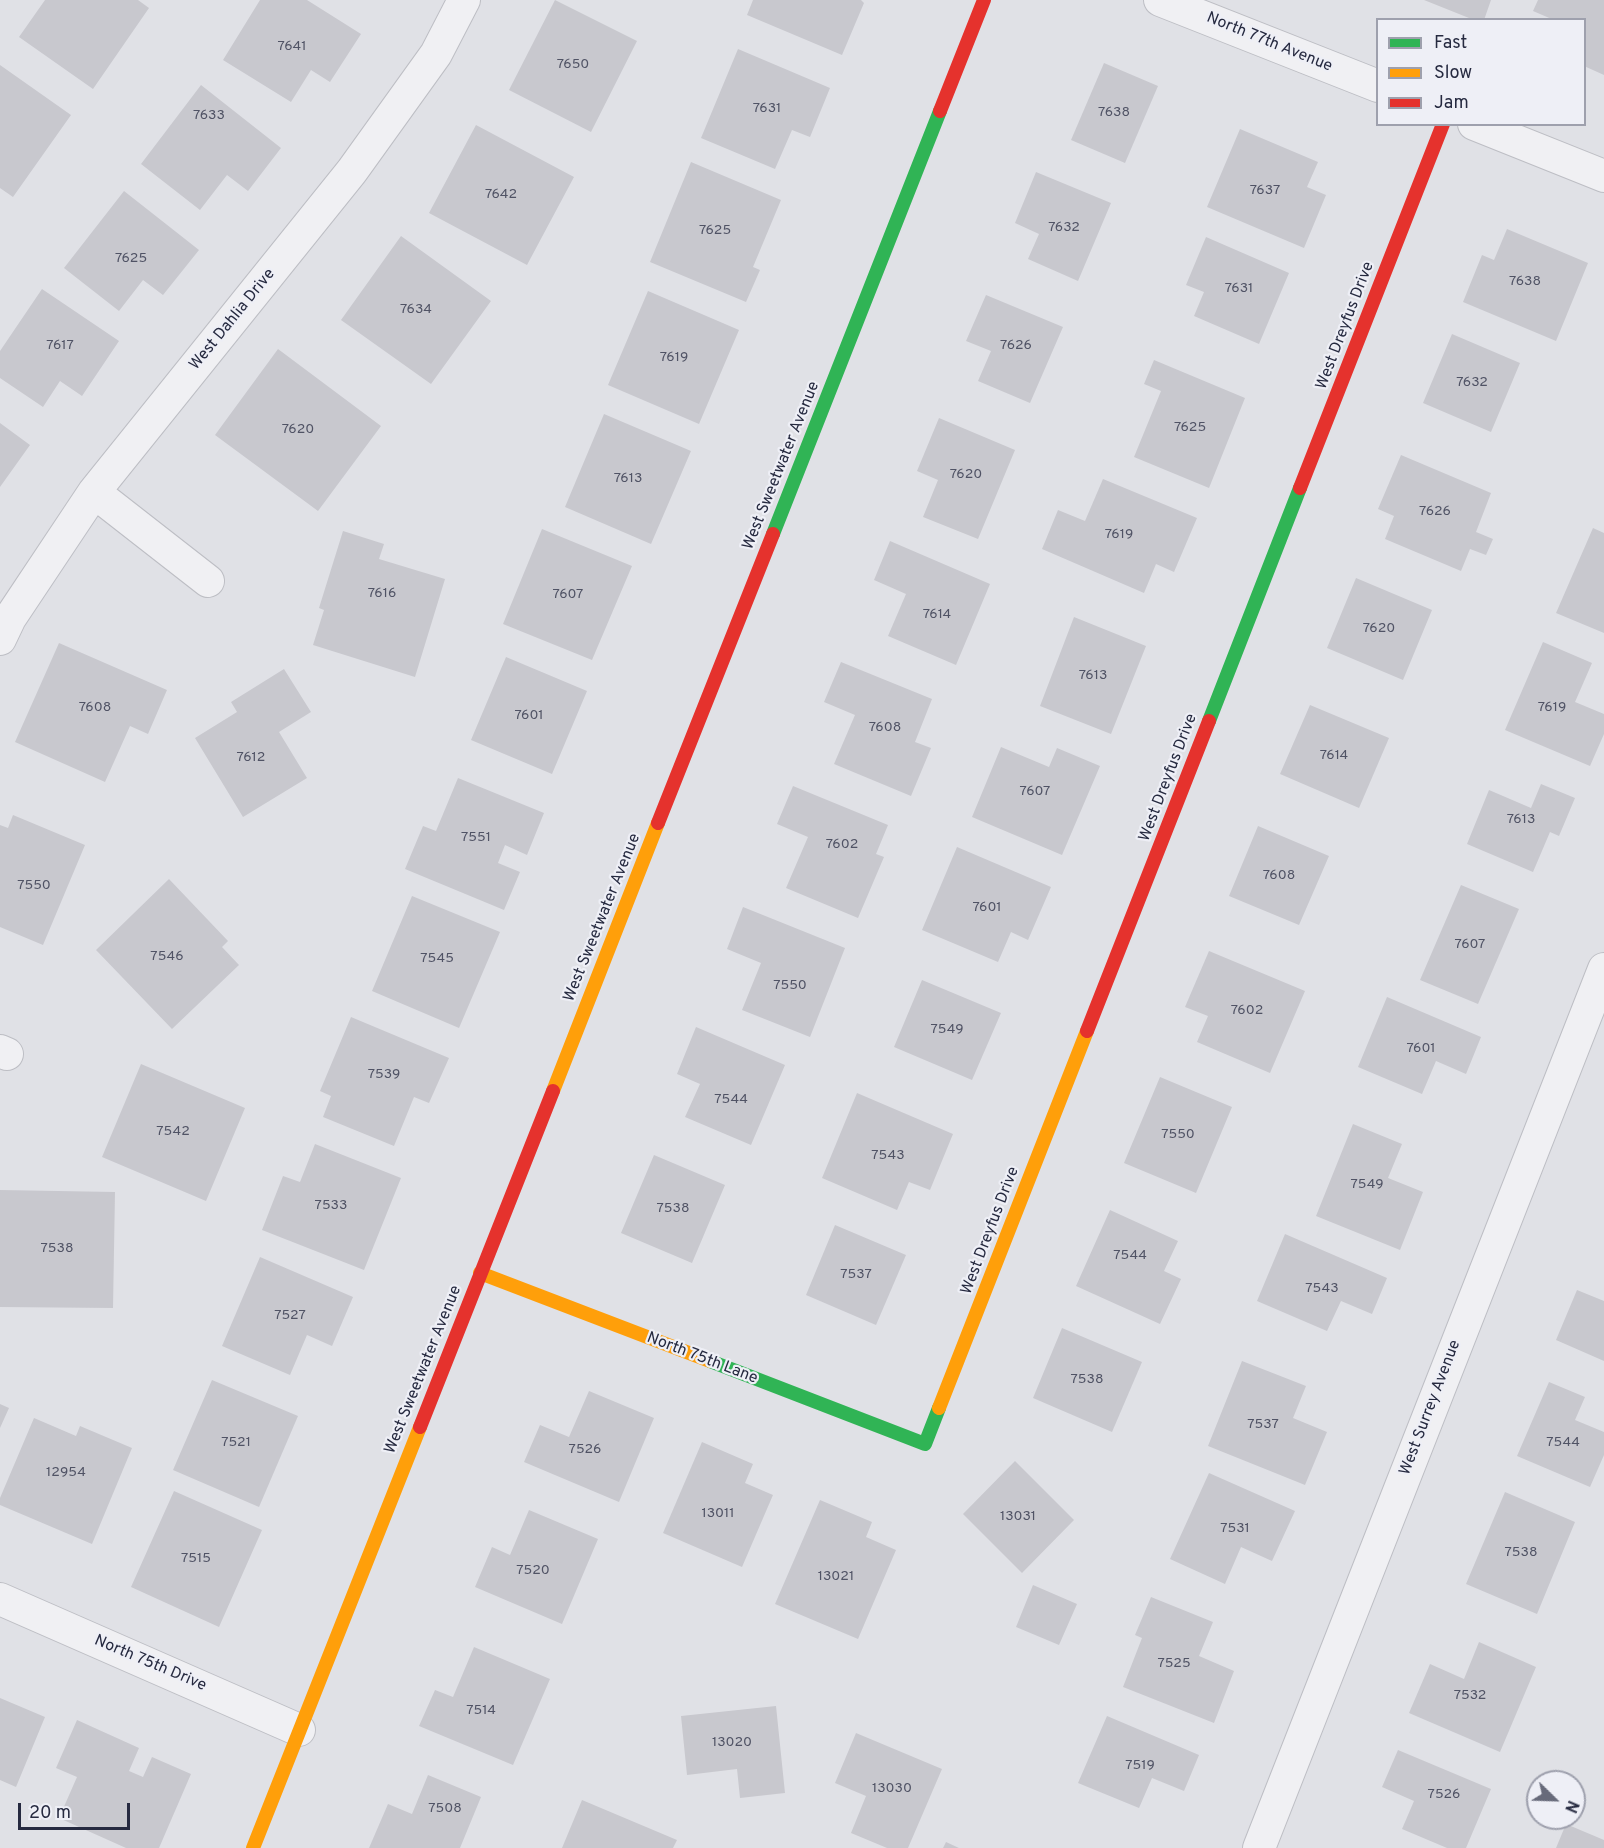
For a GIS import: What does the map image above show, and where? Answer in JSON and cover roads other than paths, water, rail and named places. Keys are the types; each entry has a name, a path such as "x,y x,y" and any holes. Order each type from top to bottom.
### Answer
{"street":[{"name":"West Dahlia Drive","path":"0,639 10,618 94,492 352,171 436,54 464,0"},
{"name":"West Sweetwater Avenue","path":"253,1848 984,0"},
{"name":"North 77th Avenue","path":"1160,0 1376,86"},
{"name":"West Dreyfus Drive","path":"925,1444 1442,126"},
{"path":"1479,126 1604,176"},
{"path":"94,492 208,581"},
{"name":"West Surrey Avenue","path":"1259,1848 1604,969"},
{"name":"North 75th Lane","path":"480,1274 925,1444"},
{"name":"North 75th Drive","path":"0,1599 299,1730"}]}
